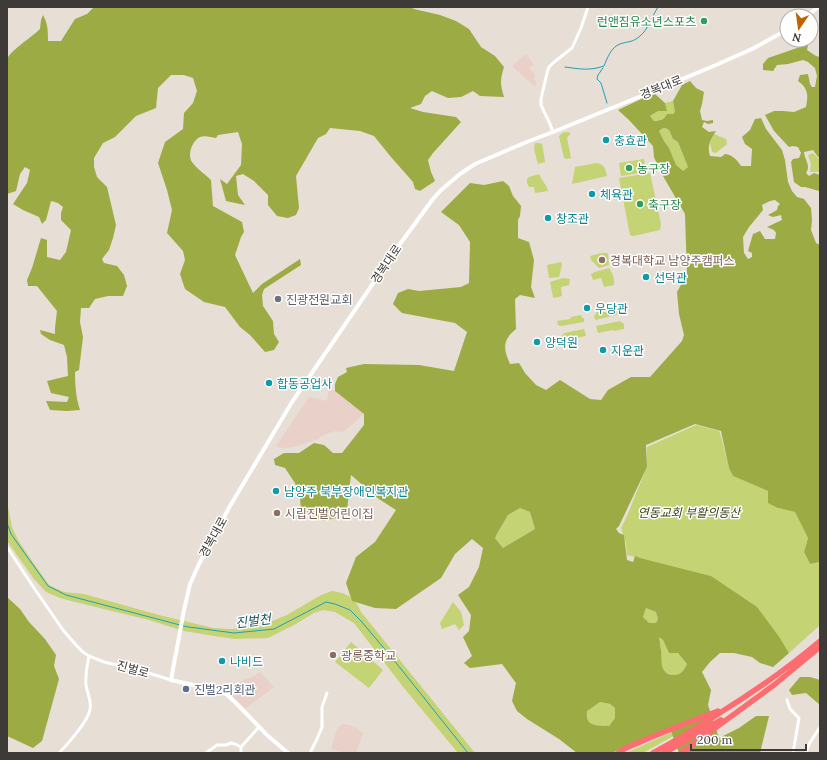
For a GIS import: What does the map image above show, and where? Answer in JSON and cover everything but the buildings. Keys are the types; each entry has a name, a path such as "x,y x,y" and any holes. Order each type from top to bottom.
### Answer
{"highway":[{"path":"652,753 700,726 738,702 773,678 820,641"},
{"path":"681,753 744,707 820,647"},
{"path":"618,753 647,739 712,714 738,702"},
{"path":"664,753 744,707"}],"street":[{"path":"553,132 541,105 547,73 549,67 553,63 572,48 588,7"},
{"name":"경복대로","path":"171,680 183,615 193,576 230,506 288,408 400,244 433,199 452,181 468,168 476,164 530,140 553,132 734,57 779,34"},
{"name":"진벌로","path":"7,547 63,630 76,645 89,656 171,680 197,685 221,692 230,697 259,727 288,753"},
{"path":"59,753 89,714 90,704 86,679 89,656"},
{"path":"310,753 322,727 322,707 327,692"},
{"path":"787,700 790,709 799,718 793,753"},
{"path":"241,753 241,747 259,727"},
{"path":"806,753 809,744 820,727"},
{"path":"206,753 218,745 235,744 241,747"}],"shaded area":[{"path":"526,54 534,65 529,68 535,75 535,87 512,66"},
{"path":"329,388 364,414 343,432 335,431 316,440 293,447 282,448 276,446 309,397 327,401"},
{"path":"260,672 274,687 246,708 243,707 231,694 240,689 237,685 245,679 250,678"},
{"path":"343,724 356,728 363,733 356,753 344,753 331,749 336,732"}],"green space":[{"path":"94,7 411,7 456,21 469,29 481,47 495,56 504,67 501,82 504,97 480,96 473,91 461,97 448,98 432,91 425,96 421,104 410,108 423,112 456,117 461,122 428,160 435,181 420,191 415,189 413,182 374,136 360,131 330,128 326,134 318,138 296,176 299,208 296,215 288,218 277,216 268,205 268,195 254,181 243,174 236,176 238,195 245,205 226,201 220,179 227,184 241,165 242,144 238,132 218,135 216,138 204,136 197,139 191,148 190,156 196,167 211,180 213,206 242,222 244,232 235,255 253,293 262,284 300,259 301,265 264,289 262,295 263,306 273,321 274,334 279,342 274,350 265,352 250,335 240,327 225,307 204,302 185,289 180,274 185,260 183,251 167,233 172,210 158,163 165,142 183,129 184,113 193,103 197,91 193,78 184,75 171,75 158,88 156,108 136,116 115,137 103,143 94,158 94,167 97,177 107,187 116,225 109,250 102,259 104,263 117,266 124,275 127,286 123,296 108,296 95,299 89,308 81,308 80,322 83,337 79,370 75,372 76,391 80,410 50,410 46,401 67,402 69,397 51,393 47,381 68,376 67,357 64,345 50,340 41,334 40,330 55,334 57,311 37,286 28,286 27,280 41,238 47,240 47,257 60,260 66,252 71,230 61,220 63,207 58,203 51,201 46,220 42,224 39,217 13,204 27,183 30,170 25,167 20,174 16,191 7,194 7,59 9,55 40,29 43,15 46,21 48,41 61,41 75,19 87,14"},
{"path":"797,48 807,48 807,50 820,57 820,158 813,150 804,152 808,165 806,173 809,176 814,173 820,175 820,192 801,187 794,182 791,162 793,159 799,158 801,153 798,147 789,147 774,131 765,115 774,111 794,112 806,107 807,93 802,84 798,81 800,75 808,74 810,84 812,87 815,87 817,76 815,68 803,60 777,65 773,71 763,70 763,64 768,58"},
{"path":"690,81 696,88 704,92 700,111 702,120 713,120 713,123 708,124 704,122 702,127 709,132 716,131 710,143 710,156 721,157 725,154 730,155 741,166 751,166 752,149 745,144 742,137 750,130 755,119 761,118 766,129 782,150 788,182 792,191 797,197 804,199 811,208 811,230 816,243 820,245 820,562 810,564 804,552 808,538 795,512 778,508 768,503 768,491 733,476 729,468 721,431 695,424 646,445 647,467 619,526 616,529 619,533 624,535 627,560 633,562 635,556 711,576 757,607 789,653 773,667 760,663 752,657 734,653 720,653 702,672 711,690 708,705 719,738 739,728 756,716 769,716 760,753 679,753 671,731 637,741 614,752 577,753 517,711 512,701 516,683 502,664 470,668 464,663 472,656 463,637 469,631 471,615 458,595 469,587 479,567 483,548 472,539 455,554 441,578 396,609 375,608 352,601 346,583 356,557 375,542 396,510 379,499 351,475 347,510 336,518 323,521 301,512 300,497 295,483 285,468 275,465 274,459 284,453 299,453 314,443 324,445 333,453 342,453 364,425 364,414 335,391 335,384 338,377 347,372 346,368 364,364 419,365 454,371 467,332 455,323 402,313 393,304 398,293 408,289 419,291 461,287 469,283 470,242 459,225 441,212 470,183 484,185 503,181 509,186 513,196 521,206 518,220 518,238 529,242 534,260 531,287 535,298 520,295 515,299 516,329 511,333 505,346 510,364 519,363 525,373 536,385 546,390 560,380 590,399 601,400 608,390 631,377 650,377 682,341 684,335 679,314 677,292 687,274 685,214 659,169 654,157 653,146 618,110 654,93 665,103 667,111 658,111 650,116 654,121 660,120 667,114 673,114 675,112 673,101 682,85","holes":["663,128 669,130 673,139 678,142 688,167 683,171 676,165 669,148 659,131","775,200 780,204 777,210 768,215 773,217 781,215 782,220 767,227 774,230 776,233 775,239 765,239 760,231 753,234 748,251 752,253 752,257 748,259 744,253 743,237 763,210 762,205","520,508 530,512 535,529 503,548 495,538 508,515","646,608 656,612 658,619 656,623 649,623 643,617","659,637 663,640 669,653 678,653 687,664 680,674 673,675 665,672 662,666","600,702 610,704 615,708 615,718 609,726 592,724 588,720 587,711"]},
{"path":"673,101 675,112 665,118 654,121 650,116 658,111 666,111 665,103"},
{"path":"663,128 669,130 673,139 678,142 688,167 682,172 676,166 669,148 659,131"},
{"path":"566,132 571,133 567,138 571,158 567,159 564,158 559,136"},
{"path":"714,134 726,139 727,144 716,153 712,152 710,143"},
{"path":"535,143 542,144 545,162 538,164 534,149"},
{"path":"813,153 820,160 820,172 810,172 811,164 808,155"},
{"name":"농구장","path":"644,159 646,172 621,176 619,163"},
{"path":"597,163 604,167 607,176 572,184 575,167"},
{"name":"축구장","path":"650,173 661,224 660,230 633,236 630,235 619,178"},
{"path":"539,174 548,191 535,193 534,187 529,187 527,179"},
{"path":"602,253 608,254 609,265 599,268 591,260 590,256"},
{"path":"561,262 562,265 559,277 549,278 547,265"},
{"path":"609,268 613,276 614,285 604,287 601,278 593,280 591,274"},
{"path":"563,278 570,279 569,285 561,287 562,296 554,298 550,282"},
{"path":"616,309 617,311 621,310 620,314 595,320 594,315 596,315 596,312"},
{"path":"581,315 582,318 584,318 584,322 561,326 558,325 557,321 570,319 571,317"},
{"path":"620,321 624,324 624,329 598,333 596,326"},
{"path":"584,329 586,336 562,342 561,337 564,333"},
{"name":"연동교회 부활의동산","path":"696,425 719,431 729,468 733,476 768,491 778,508 795,512 808,538 804,552 810,564 820,562 820,625 789,653 780,638 711,576 627,555 626,543 621,528 647,467 647,447"},
{"path":"7,502 12,527 18,540 49,585 64,592 84,594 213,628 231,629 250,628 270,622 287,615 321,595 332,591 349,596 357,604 361,612 475,753 458,753 404,688 354,623 335,612 323,610 314,613 268,638 235,639 184,631 149,620 60,598 46,592 34,579 7,541"},
{"path":"520,508 530,512 535,529 503,548 495,538 508,515"},
{"path":"7,597 20,609 56,655 54,666 59,679 42,741 33,748 7,736"},
{"path":"453,602 461,612 464,625 459,630 455,624 442,629 440,623"},
{"path":"646,608 656,612 658,619 656,623 648,623 643,617"},
{"path":"659,636 663,640 669,653 678,653 687,664 682,673 679,675 672,675 664,672 661,666"},
{"path":"351,642 383,670 369,688 335,662"},
{"path":"800,677 810,677 820,680 820,705 806,693 792,695 789,690"},
{"path":"600,702 610,704 615,708 615,718 609,726 592,724 588,720 587,710"},
{"path":"702,720 643,753 626,753 654,740"}],"waterway":[{"path":"565,67 589,69 604,66 614,48 620,44 635,40 643,33 648,27 658,7"},
{"path":"603,68 597,79 601,83 607,103"},
{"name":"진벌천","path":"7,523 11,534 48,586 66,595 180,625"},
{"name":"진벌천","path":"183,626 234,633 274,629 326,602 350,610 393,659 468,753"}],"place":[{"name":"런앤짐유소년스포츠","path":"704,21"},
{"name":"충효관","path":"606,140"},
{"name":"농구장","path":"629,168"},
{"name":"체육관","path":"592,194"},
{"name":"축구장","path":"640,204"},
{"name":"창조관","path":"548,218"},
{"name":"경복대학교 남양주캠퍼스","path":"602,260"},
{"name":"선덕관","path":"646,277"},
{"name":"진광전원교회","path":"278,299"},
{"name":"우당관","path":"587,308"},
{"name":"양덕원","path":"537,342"},
{"name":"지운관","path":"603,350"},
{"name":"합동공업사","path":"269,383"},
{"name":"남양주 북부장애인복지관","path":"276,491"},
{"name":"시립진벌어린이집","path":"277,513"},
{"name":"광릉중학교","path":"333,655"},
{"name":"나비드","path":"222,661"},
{"name":"진벌2리회관","path":"186,689"}]}
